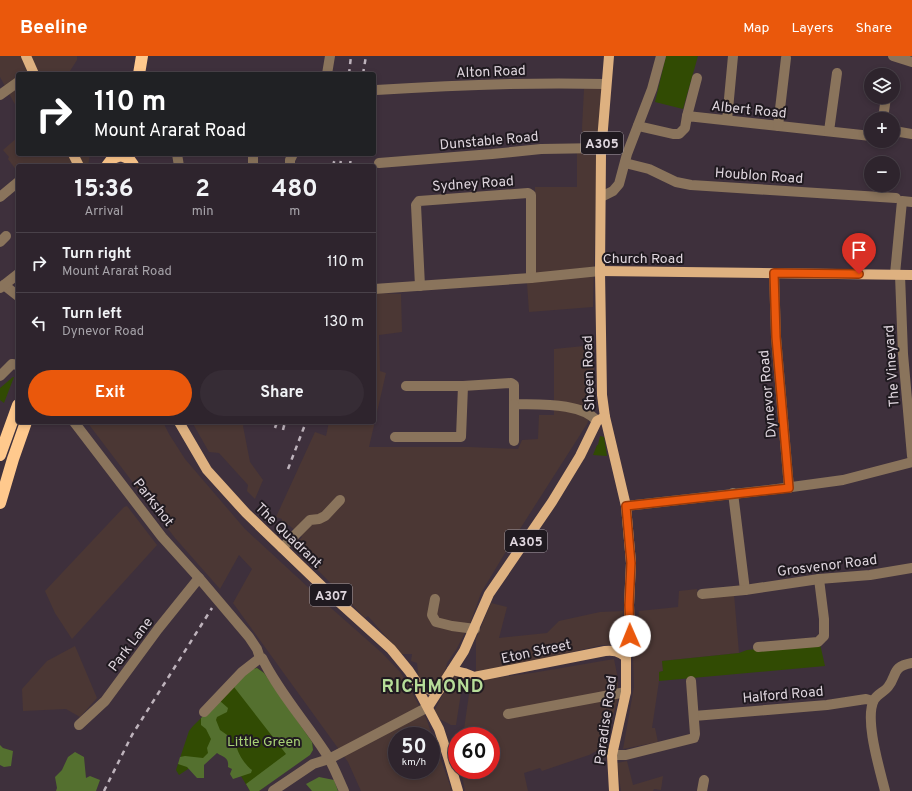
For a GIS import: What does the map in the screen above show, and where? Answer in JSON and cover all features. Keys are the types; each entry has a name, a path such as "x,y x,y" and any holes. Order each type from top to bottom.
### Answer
{"highway":[{"path":"139,72 142,56"},
{"path":"108,164 116,156"},
{"path":"124,156 133,162"},
{"path":"0,455 16,411"},
{"path":"0,500 12,459 25,424"}],"main road":[{"path":"26,56 31,72"},
{"name":"Sheen Road","path":"428,707 464,651 475,629 486,599 552,502 601,419 600,271 602,148 609,56"},
{"name":"Church Road","path":"600,271 912,275"},
{"name":"Paradise Road","path":"601,419 626,506 631,563 629,605 630,644 626,657 626,692 612,755 614,791"},
{"name":"The Quadrant","path":"180,424 207,470 240,507 335,599 391,649 409,671 419,686 420,693 439,729 458,791"},
{"name":"Eton Street","path":"452,670 464,672 474,677 605,651 622,653 626,657"},
{"path":"419,686 431,690 439,690"}],"street":[{"path":"601,198 613,191 619,184 625,163 652,89 661,56"},
{"path":"727,120 734,56"},
{"path":"893,56 912,62"},
{"path":"327,72 330,58"},
{"path":"778,126 786,58"},
{"path":"829,131 837,73"},
{"path":"638,126 679,134 685,128 696,78"},
{"path":"0,95 16,83"},
{"name":"Alton Road","path":"376,90 429,86 606,84"},
{"name":"Albert Road","path":"687,116 864,135"},
{"path":"900,132 912,134"},
{"name":"Dunstable Road","path":"379,163 542,149 602,148"},
{"name":"Houblon Road","path":"625,163 649,169 676,182 687,185 896,198"},
{"path":"0,197 16,184"},
{"name":"Sydney Road","path":"420,286 416,205 419,201 528,193 531,195 531,278"},
{"name":"The Vineyard","path":"912,202 902,201 898,275 912,456"},
{"name":"Church Road","path":"376,289 531,278 600,271"},
{"name":"Dynevor Road","path":"774,273 776,337 789,488"},
{"path":"16,276 2,287 16,295"},
{"path":"0,376 16,363"},
{"path":"406,386 463,386 511,383 514,385 514,441"},
{"path":"396,437 461,437 463,386"},
{"path":"514,404 556,406 581,410 601,419"},
{"name":"Parkshot","path":"76,424 162,537 200,578 249,637 257,649 260,658"},
{"path":"626,506 789,488 843,480 912,462"},
{"path":"733,494 745,590"},
{"path":"282,548 310,520 319,519 325,516 340,500"},
{"name":"Grosvenor Road","path":"702,594 745,590 819,578 870,575 912,568"},
{"name":"Park Lane","path":"79,725 105,701 158,629 200,578"},
{"path":"758,647 818,642 824,636 825,628 819,578"},
{"path":"435,599 432,615 436,622 475,629"},
{"path":"204,712 242,672 262,658 292,707 329,759 344,791"},
{"path":"885,791 876,757 872,726 873,702 875,698 887,689 899,667 912,663"},
{"path":"612,755 626,755 692,739 695,734 690,681"},
{"path":"508,714 626,692"},
{"name":"Halford Road","path":"694,716 827,705 866,699 873,702"},
{"path":"273,791 314,764 329,759 428,707"},
{"path":"702,791 704,780"}],"shaded area":[{"path":"0,56 77,56 77,60 70,72 16,72 16,106 0,77"},
{"path":"602,88 597,152 593,307 529,312 527,283 535,266 535,187 577,187 577,152 583,146 582,128 584,89"},
{"path":"16,139 16,156 90,156 88,164 16,164 16,170 3,150"},
{"path":"376,293 401,294 402,332 379,335 380,371 386,373 376,417"},
{"path":"594,345 594,407 587,424 481,593 471,621 456,650 447,663 444,675 437,684 426,684 419,679 417,663 411,661 412,654 401,654 368,616 365,618 294,546 302,537 290,526 281,522 282,519 276,517 315,432 326,436 329,424 374,424 369,447 469,447 518,449 522,440 538,439 539,415 554,415 554,349"},
{"path":"89,424 164,424 185,459 245,529 382,653 401,673 426,718 429,727 388,727 388,779 440,779 440,757 452,791 361,791 348,762 233,603 252,569 239,555 220,589 175,538"},
{"path":"193,424 244,424 243,426 250,462 263,480 255,499 247,491 248,485 219,453 209,452"},
{"path":"127,506 157,545 72,639 55,613 45,591 124,507"},
{"path":"697,589 698,595 734,594 739,653 662,661 663,671 659,672 652,728 655,728 658,742 623,749 634,687 633,654 639,611 678,607 679,591"},
{"path":"491,603 507,607 499,638 547,633 559,621 600,612 623,611 621,641 618,645 602,645 525,663 476,672 476,639"},
{"path":"75,646 97,698 80,717 66,709 23,711 22,689 47,661"},
{"path":"614,659 618,679 618,700 602,748 589,755 542,771 540,768 524,773 528,791 465,791 463,779 500,779 500,727 464,727 471,681 532,673"},
{"path":"453,676 457,676 463,680 456,725 451,725 436,717 434,711"},
{"path":"627,761 633,785 663,776 661,790 621,791 617,763"}],"green space":[{"path":"666,56 698,56 683,109 655,102"},
{"path":"13,377 4,403 0,400 0,388"},
{"path":"600,436 604,437 607,456 593,455 598,445"},
{"path":"820,644 825,666 659,681 659,672 663,671 662,661 739,653 747,650"},
{"name":"Little Green","path":"257,668 264,673 312,742 313,750 259,791 250,791 223,746 179,775 176,770 189,731 250,670"},
{"path":"257,668 264,673 312,742 313,750 310,755 259,791 250,791 246,784 286,754 234,687 250,670"},
{"path":"220,701 228,708 227,712 217,717 216,720 220,730 230,737 230,742 236,745 242,759 252,770 251,773 233,779 230,774 232,769 228,767 227,759 217,753 204,765 204,778 197,778 187,767 178,764 180,757 185,756 203,758 208,753 207,748 211,739 206,729 201,725 201,718"},
{"path":"0,745 3,748 13,751 11,766 4,767 0,765"},
{"path":"75,752 84,757 86,778 90,776 100,780 96,791 56,791 57,788 55,777 62,770 68,757"},
{"path":"319,777 334,780 338,791 312,791 306,784"}],"railway":[{"path":"349,72 351,56"},
{"path":"363,72 366,56"},
{"path":"334,164 336,156"},
{"path":"340,164 342,156"},
{"path":"350,164 351,156"},
{"path":"275,428 276,424"},
{"path":"283,430 284,424"},
{"path":"288,469 305,424"},
{"path":"104,791 132,735 212,608"}],"district":[{"name":"RICHMOND","path":"433,686"}],"route":[{"path":"630,636 629,605 631,563 626,506 789,488 776,337 774,273 859,274"}]}
